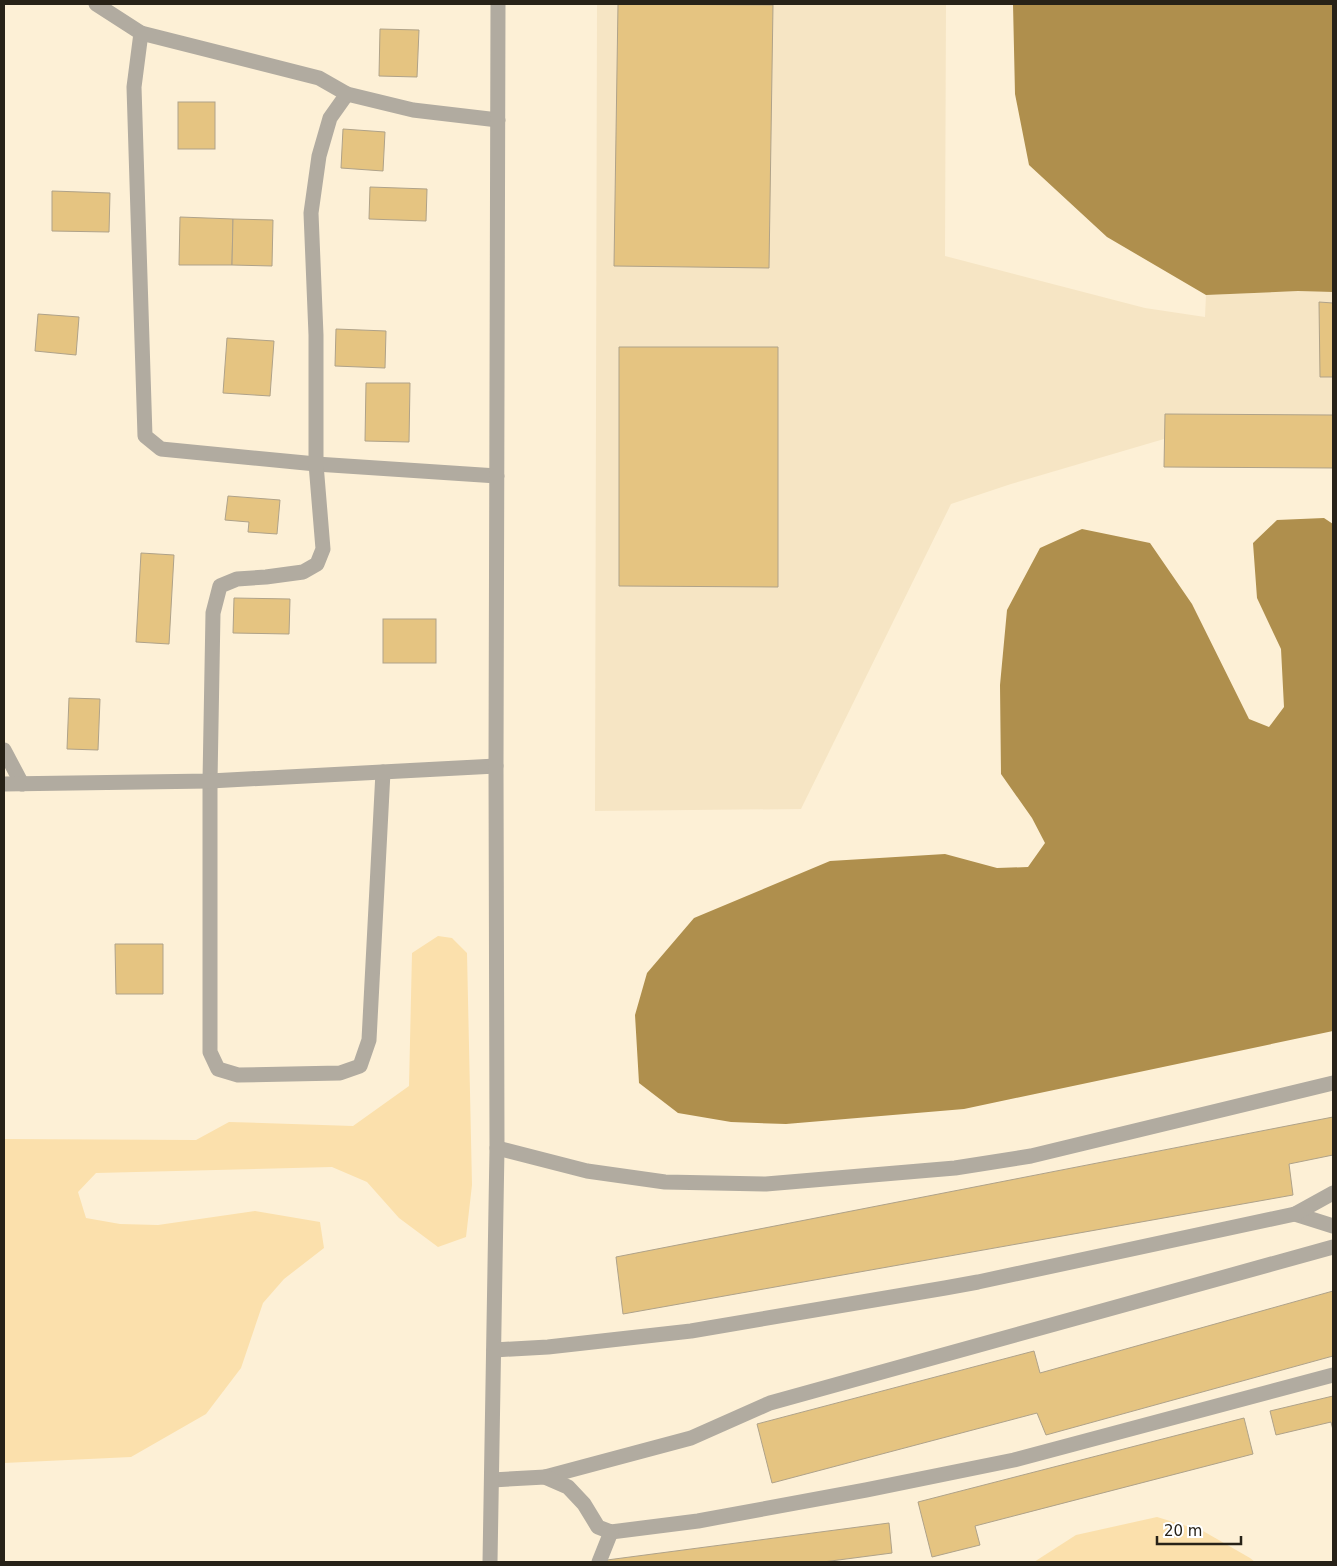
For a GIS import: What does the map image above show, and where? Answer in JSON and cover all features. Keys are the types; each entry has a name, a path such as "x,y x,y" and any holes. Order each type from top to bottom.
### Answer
{"street":[{"path":"96,4 141,33 319,78 346,94 413,110 498,120"},
{"path":"490,1562 498,1148 496,766 498,4"},
{"path":"141,33 134,87 145,436 161,448 316,464 497,476"},
{"path":"346,94 330,118 319,156 311,213 316,335 316,464 323,549 317,564 303,572 237,579 220,586 212,613 210,1052 218,1069 238,1075 340,1073 360,1066 369,1040 383,772"},
{"path":"4,750 22,784"},
{"path":"4,784 210,781 496,766"},
{"path":"498,1148 587,1171 665,1182 766,1184 955,1168 1031,1156 1333,1083"},
{"path":"494,1350 548,1347 691,1330 988,1280 1296,1214 1333,1193"},
{"path":"1296,1214 1333,1226"},
{"path":"492,1480 545,1477 691,1438 770,1403 1333,1246"},
{"path":"545,1477 568,1487 584,1504 598,1527 611,1532 708,1519 1014,1460 1333,1375"},
{"path":"599,1562 611,1532"}],"shaded area":[{"path":"597,4 946,4 945,256 1145,308 1205,317 1206,295 1298,291 1333,292 1333,468 1164,467 1164,439 1011,484 951,504 801,809 595,811"},
{"path":"1013,4 1333,4 1333,292 1298,291 1206,295 1107,237 1029,165 1015,94"},
{"path":"1324,518 1333,524 1333,1031 964,1109 786,1124 731,1122 678,1113 639,1083 635,1015 647,973 694,918 830,861 945,854 997,868 1028,867 1045,843 1032,818 1001,774 1000,685 1007,610 1040,548 1082,529 1150,543 1192,604 1249,719 1269,727 1284,707 1281,649 1257,598 1253,543 1277,520"},
{"path":"438,936 452,938 467,953 472,1185 466,1237 438,1247 399,1218 367,1182 332,1167 96,1173 78,1192 86,1218 120,1224 158,1225 255,1211 320,1222 324,1248 284,1279 263,1303 241,1368 206,1414 131,1457 4,1463 4,1139 196,1140 229,1122 353,1126 409,1086 412,953"},
{"path":"1157,1517 1203,1531 1255,1562 1034,1562 1076,1535"}],"building":[{"path":"618,4 773,5 769,268 614,266"},
{"path":"380,29 419,30 417,77 379,76"},
{"path":"178,102 215,102 215,149 178,149"},
{"path":"343,129 385,132 383,171 341,168"},
{"path":"370,187 427,189 426,221 369,219"},
{"path":"52,191 110,193 109,232 52,231"},
{"path":"180,217 233,219 232,265 179,265"},
{"path":"233,219 273,220 272,266 232,265"},
{"path":"1319,302 1333,303 1333,377 1320,377"},
{"path":"38,314 79,317 76,355 35,351"},
{"path":"336,329 386,331 385,368 335,366"},
{"path":"227,338 274,341 270,396 223,393"},
{"path":"619,347 778,347 778,587 619,586"},
{"path":"366,383 410,383 409,442 365,441"},
{"path":"1165,414 1333,415 1333,468 1164,467"},
{"path":"228,496 280,500 277,534 248,532 249,522 225,520"},
{"path":"141,553 174,555 169,644 136,642"},
{"path":"234,598 290,599 289,634 233,633"},
{"path":"383,619 436,619 436,663 383,663"},
{"path":"69,698 100,699 98,750 67,749"},
{"path":"115,944 163,944 163,994 116,994"},
{"path":"1333,1117 1333,1155 1289,1164 1293,1195 623,1314 616,1257"},
{"path":"1333,1291 1333,1356 1046,1435 1037,1413 772,1483 757,1424 1034,1351 1040,1373"},
{"path":"1333,1396 1333,1430 1331,1422 1276,1435 1270,1411"},
{"path":"1244,1418 1253,1454 975,1526 980,1545 932,1557 918,1502"},
{"path":"889,1523 892,1553 823,1562 607,1562 607,1560"}]}
